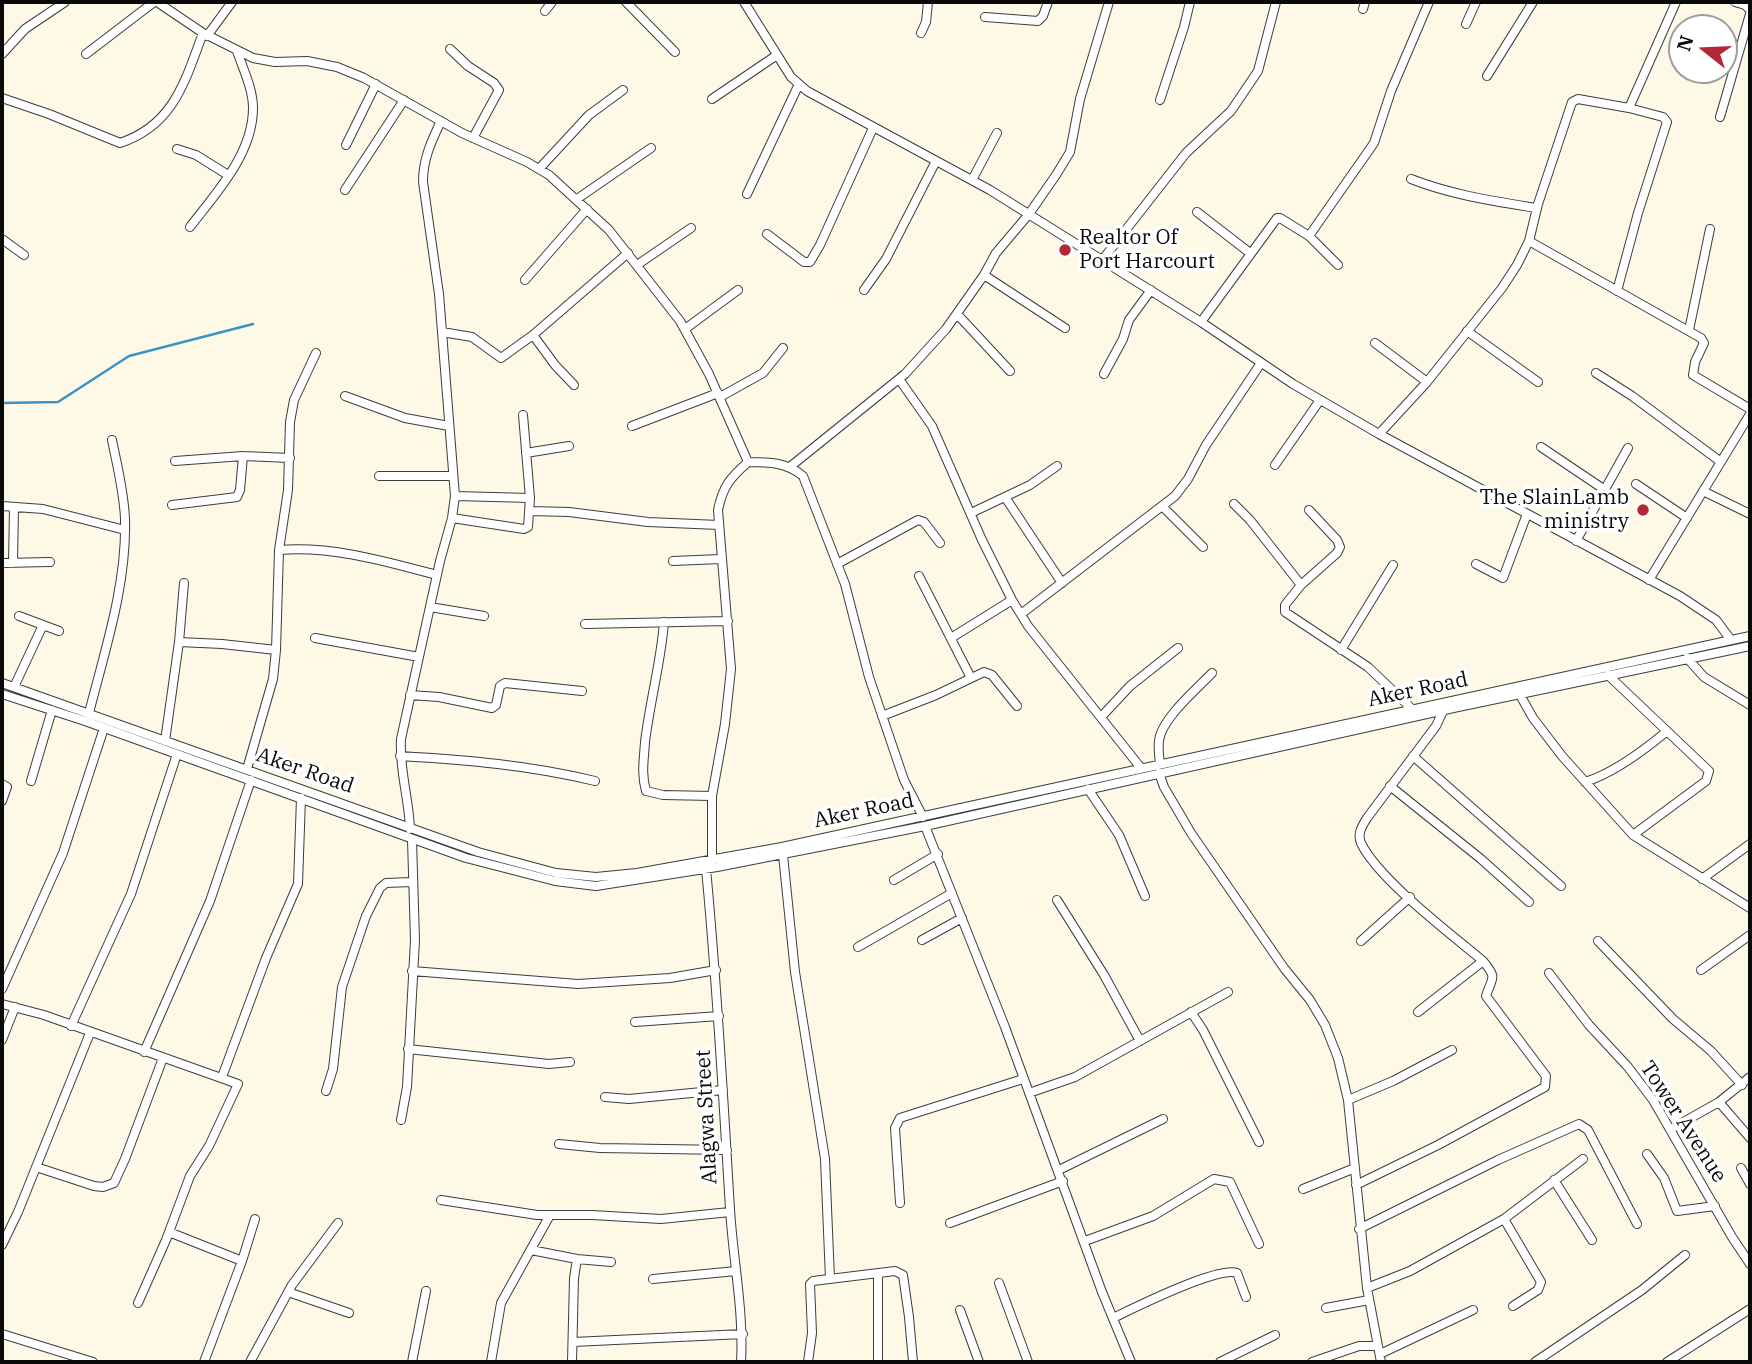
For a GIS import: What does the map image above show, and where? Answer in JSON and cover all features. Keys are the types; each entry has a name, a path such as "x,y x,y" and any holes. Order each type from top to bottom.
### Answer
{"street":[{"path":"2,54 25,29 65,2"},
{"path":"86,54 156,2 205,34 253,58 275,62 307,61 337,67 376,84 440,121 539,169 577,199 628,253 685,329 719,395 748,462"},
{"path":"2,98 120,143 146,130 164,116 178,97 205,34 232,2"},
{"path":"545,11 552,2"},
{"path":"626,2 675,52"},
{"path":"744,2 791,77 807,91 972,180 1029,214 1320,400 1649,580 1716,620 1731,640"},
{"path":"921,33 929,2"},
{"path":"985,17 1038,21 1044,16 1048,2"},
{"path":"791,466 899,379 946,329 985,275 1003,243 1029,214 1070,152 1080,99 1109,2"},
{"path":"1160,100 1190,2"},
{"path":"1102,259 1186,153 1231,111 1258,71 1276,2"},
{"path":"1309,236 1374,143 1391,91 1429,2"},
{"path":"1466,24 1476,2"},
{"path":"1487,76 1533,2"},
{"path":"1629,108 1675,2"},
{"path":"1720,117 1750,10 1735,2"},
{"path":"450,49 468,66 494,83 499,90 473,138"},
{"path":"190,228 244,149 252,126 253,106 237,51"},
{"path":"712,99 777,54"},
{"path":"346,145 376,84"},
{"path":"747,194 799,85"},
{"path":"539,169 589,115 623,90"},
{"path":"1379,434 1427,383 1517,265 1528,241 1536,208 1573,102 1578,99 1664,117 1667,122 1617,291"},
{"path":"345,190 404,100"},
{"path":"410,829 400,756 410,695 455,496 439,294 422,182 426,153 440,121"},
{"path":"767,234 804,262 810,262 873,128"},
{"path":"972,180 997,133"},
{"path":"577,199 652,148"},
{"path":"177,149 196,155 228,175"},
{"path":"864,290 892,247 936,161"},
{"path":"1410,179 1441,191 1471,198 1536,208"},
{"path":"525,279 587,209"},
{"path":"1197,212 1250,253"},
{"path":"1201,322 1273,221 1279,218 1309,236 1338,265"},
{"path":"637,265 691,228"},
{"path":"1689,330 1710,229"},
{"path":"2,239 24,256"},
{"path":"1528,241 1701,338 1704,343 1695,362 1693,375 1750,412 1649,580"},
{"path":"442,332 472,337 501,358 533,335 628,253"},
{"path":"985,275 1066,328"},
{"path":"685,329 738,290"},
{"path":"1104,374 1129,320 1151,290"},
{"path":"957,314 1010,371"},
{"path":"1467,331 1538,383"},
{"path":"533,335 555,365 575,385"},
{"path":"1376,343 1427,383"},
{"path":"632,426 719,395 763,373 783,348"},
{"path":"247,769 270,689 276,650 279,550 288,490 290,422 294,400 316,353"},
{"path":"1021,614 1175,496 1261,363"},
{"path":"1596,373 1632,396 1721,462"},
{"path":"899,379 932,426 1012,600 1141,768"},
{"path":"345,396 405,418 449,426"},
{"path":"1275,465 1320,400"},
{"path":"452,518 524,529 528,527 530,498 523,415"},
{"path":"89,713 118,592 125,545 122,491 112,440"},
{"path":"526,453 569,446"},
{"path":"1541,447 1605,490"},
{"path":"1576,541 1628,448"},
{"path":"175,461 243,456 290,458"},
{"path":"172,505 237,497 243,456"},
{"path":"712,860 712,796 731,669 718,510 722,491 731,477 748,462 791,466 803,476 845,584 869,677 904,780 924,821 962,918 1131,1362"},
{"path":"971,513 1030,485 1058,466"},
{"path":"379,476 453,476"},
{"path":"1636,485 1687,518"},
{"path":"1703,491 1750,514"},
{"path":"455,496 530,498"},
{"path":"1005,497 1062,583"},
{"path":"1234,504 1250,520 1301,586"},
{"path":"2,506 52,511 125,530"},
{"path":"1163,506 1203,547"},
{"path":"13,507 13,563"},
{"path":"1309,510 1337,540 1340,547 1284,605 1285,612 1367,667 1412,709"},
{"path":"530,511 569,512 648,522 719,525"},
{"path":"1476,564 1503,578 1527,514"},
{"path":"837,564 918,520 924,522 940,543"},
{"path":"279,550 335,551 367,556 437,575"},
{"path":"673,561 721,559"},
{"path":"2,563 50,562"},
{"path":"1340,650 1393,565"},
{"path":"919,576 971,678"},
{"path":"165,741 184,583"},
{"path":"951,638 1012,600"},
{"path":"430,607 484,616"},
{"path":"19,616 59,631"},
{"path":"585,624 728,621"},
{"path":"664,622 662,648 648,719 642,776 646,791 663,795 712,796"},
{"path":"14,687 43,625"},
{"name":"Aker Road","path":"1208,759 1412,709 1562,681 1750,636"},
{"path":"315,638 419,657"},
{"path":"179,642 276,650"},
{"name":"Aker Road","path":"2,694 177,754 247,769 478,852 556,873 613,876 1088,789 1159,768 1520,695 1562,681 1608,675 1750,646"},
{"path":"1102,716 1130,686 1178,648"},
{"path":"1687,658 1704,677 1750,705"},
{"path":"882,716 936,695 984,672 990,673 1017,706"},
{"path":"1212,673 1172,716 1161,732 1158,742 1159,768 1164,788 1191,832 1277,958 1310,1000 1325,1025 1338,1058 1348,1100 1367,1288 1380,1354"},
{"path":"1608,675 1709,771 1708,777 1701,785 1633,835"},
{"name":"Aker Road","path":"2,683 165,741 251,780 412,839 519,873 577,884 615,885 783,855 1141,768 1159,768"},
{"path":"410,695 439,697 492,708 496,705 500,686 505,683 582,691"},
{"path":"1520,695 1533,718 1633,835 1750,908"},
{"path":"31,781 52,710"},
{"path":"1356,1185 1438,1145 1545,1087 1546,1076 1486,996 1494,976 1483,961 1385,874 1361,842 1359,832 1436,726 1443,711"},
{"path":"2,989 63,853 104,728"},
{"path":"1585,782 1617,766 1667,732"},
{"path":"71,1026 131,894 177,754"},
{"path":"400,756 518,765 595,781"},
{"path":"1413,756 1561,886"},
{"path":"144,1052 210,901 251,780"},
{"path":"2,784 7,787 2,802"},
{"path":"1390,786 1481,859 1529,902"},
{"path":"1088,789 1119,835 1145,896"},
{"path":"222,1077 266,958 298,884 302,798"},
{"path":"401,1120 407,1087 415,940 411,881 412,839"},
{"path":"1702,879 1750,844"},
{"path":"894,880 937,854"},
{"path":"783,855 797,985 825,1159 830,1279"},
{"name":"Alagwa Street","path":"706,869 716,970 730,1212 743,1334 741,1362"},
{"path":"326,1091 333,1069 342,987 366,916 380,888 386,883 411,881"},
{"path":"858,947 952,893"},
{"path":"1361,941 1410,897"},
{"path":"1057,900 1104,975 1140,1041"},
{"path":"922,940 962,918"},
{"path":"1701,970 1750,935"},
{"path":"1598,941 1673,1018 1711,1051 1742,1085"},
{"path":"1418,1012 1483,961"},
{"path":"412,971 578,985 670,978 716,970"},
{"name":"Tower Avenue","path":"1549,973 1653,1100 1750,1264"},
{"path":"1029,1093 1075,1077 1228,992"},
{"path":"2,1004 238,1084 209,1146 190,1176 169,1233 138,1303"},
{"path":"2,1040 15,1007"},
{"path":"1191,1012 1203,1030 1259,1142"},
{"path":"635,1022 719,1016"},
{"path":"2,1245 18,1212 90,1033"},
{"path":"408,1049 540,1063 570,1062"},
{"path":"1348,1100 1393,1081 1451,1050"},
{"path":"36,1167 94,1186 103,1187 114,1183 163,1058"},
{"path":"1671,1129 1719,1102 1750,1078"},
{"path":"901,1203 895,1128 900,1118 1023,1079"},
{"path":"605,1097 629,1099 723,1090"},
{"path":"1719,1102 1750,1138"},
{"path":"1059,1170 1163,1119"},
{"path":"1360,1229 1498,1160 1579,1125 1588,1130 1637,1224"},
{"path":"558,1144 600,1148 727,1150"},
{"path":"1647,1154 1664,1178 1677,1211 1715,1206"},
{"path":"1367,1288 1410,1271 1504,1219 1583,1158"},
{"path":"1303,1189 1355,1168"},
{"path":"1741,1168 1750,1184"},
{"path":"1085,1241 1153,1216 1214,1179 1222,1179 1230,1182 1259,1244"},
{"path":"1554,1180 1592,1240"},
{"path":"950,1223 1063,1181"},
{"path":"441,1200 496,1210 550,1215 661,1219 730,1212"},
{"path":"491,1362 501,1303 550,1215"},
{"path":"204,1362 256,1219"},
{"path":"1504,1219 1541,1282 1538,1290 1513,1306"},
{"path":"250,1362 288,1292 338,1223"},
{"path":"169,1233 242,1261"},
{"path":"531,1251 611,1262"},
{"path":"1535,1362 1642,1290 1685,1255"},
{"path":"572,1362 577,1259"},
{"path":"653,1279 736,1271"},
{"path":"808,1362 812,1333 810,1284 814,1281 895,1271 903,1275 913,1362"},
{"path":"1113,1318 1169,1292 1227,1272 1237,1273 1246,1297"},
{"path":"878,1273 878,1362"},
{"path":"999,1283 1028,1362"},
{"path":"411,1362 426,1291"},
{"path":"288,1292 349,1313"},
{"path":"1326,1308 1369,1300"},
{"path":"1667,1362 1750,1309"},
{"path":"960,1310 979,1362"},
{"path":"1312,1362 1359,1346 1380,1354 1473,1310"},
{"path":"2,1334 93,1362"},
{"path":"573,1342 743,1334"},
{"path":"1220,1362 1275,1335"},
{"path":"1347,1350 1348,1362"}],"waterway":[{"path":"2,403 58,402 129,356 253,324"}],"place":[{"name":"Realtor Of Port Harcourt","path":"1065,250"},
{"name":"The SlainLamb ministry","path":"1643,510"}]}
